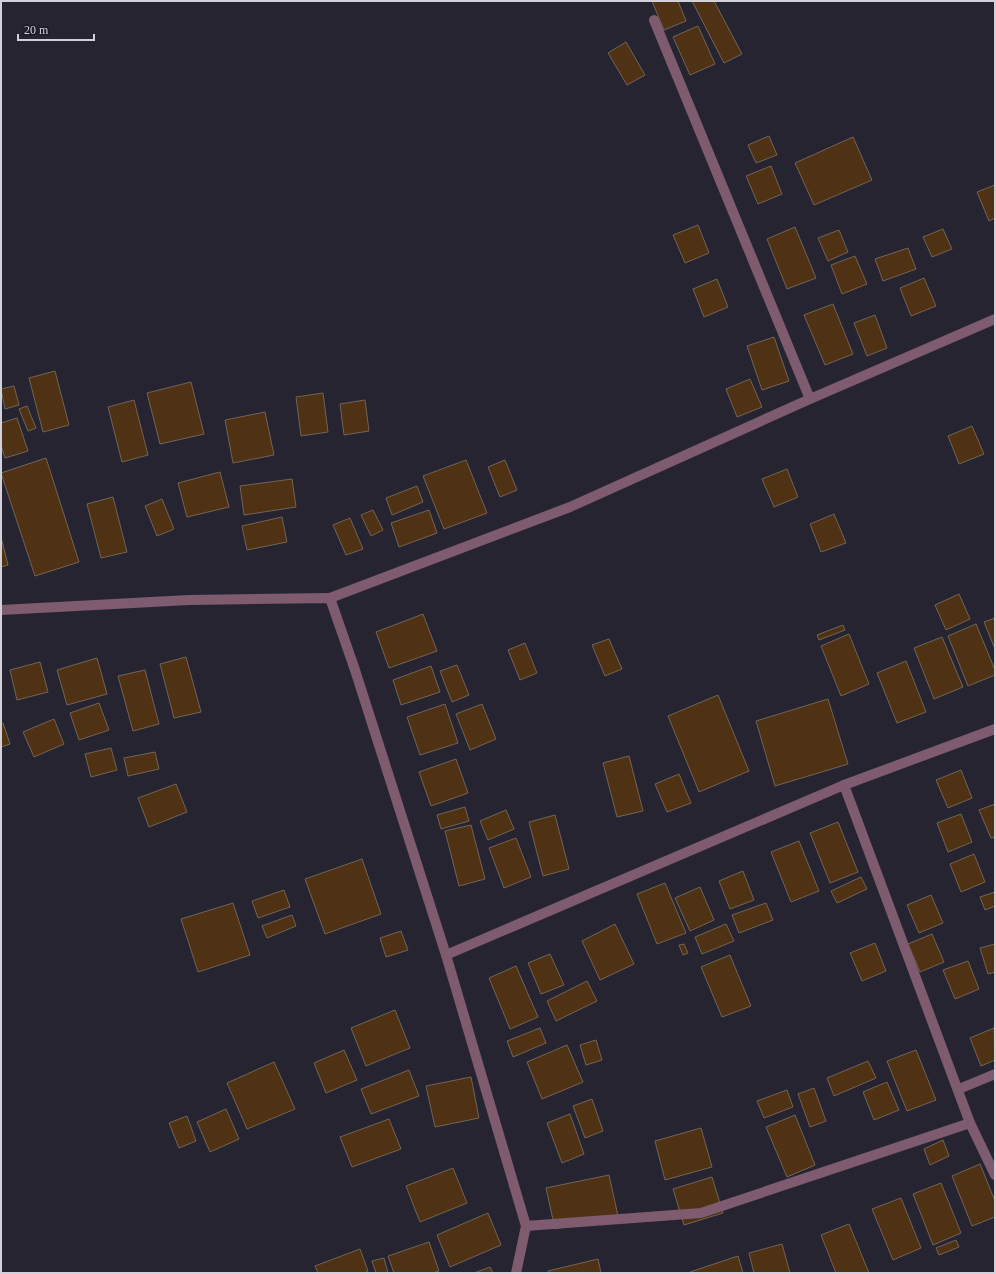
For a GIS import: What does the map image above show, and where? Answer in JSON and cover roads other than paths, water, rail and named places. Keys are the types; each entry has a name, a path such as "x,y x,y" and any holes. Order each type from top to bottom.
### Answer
{"street":[{"path":"654,20 810,399"},
{"path":"1,610 189,600 330,598 570,507 810,399 995,319"},
{"path":"330,598 355,670 446,954 526,1226 516,1273"},
{"path":"446,954 844,785 995,729"},
{"path":"844,785 959,1089 970,1123 995,1175"},
{"path":"959,1089 995,1074"},
{"path":"526,1226 701,1213 970,1123"}]}
